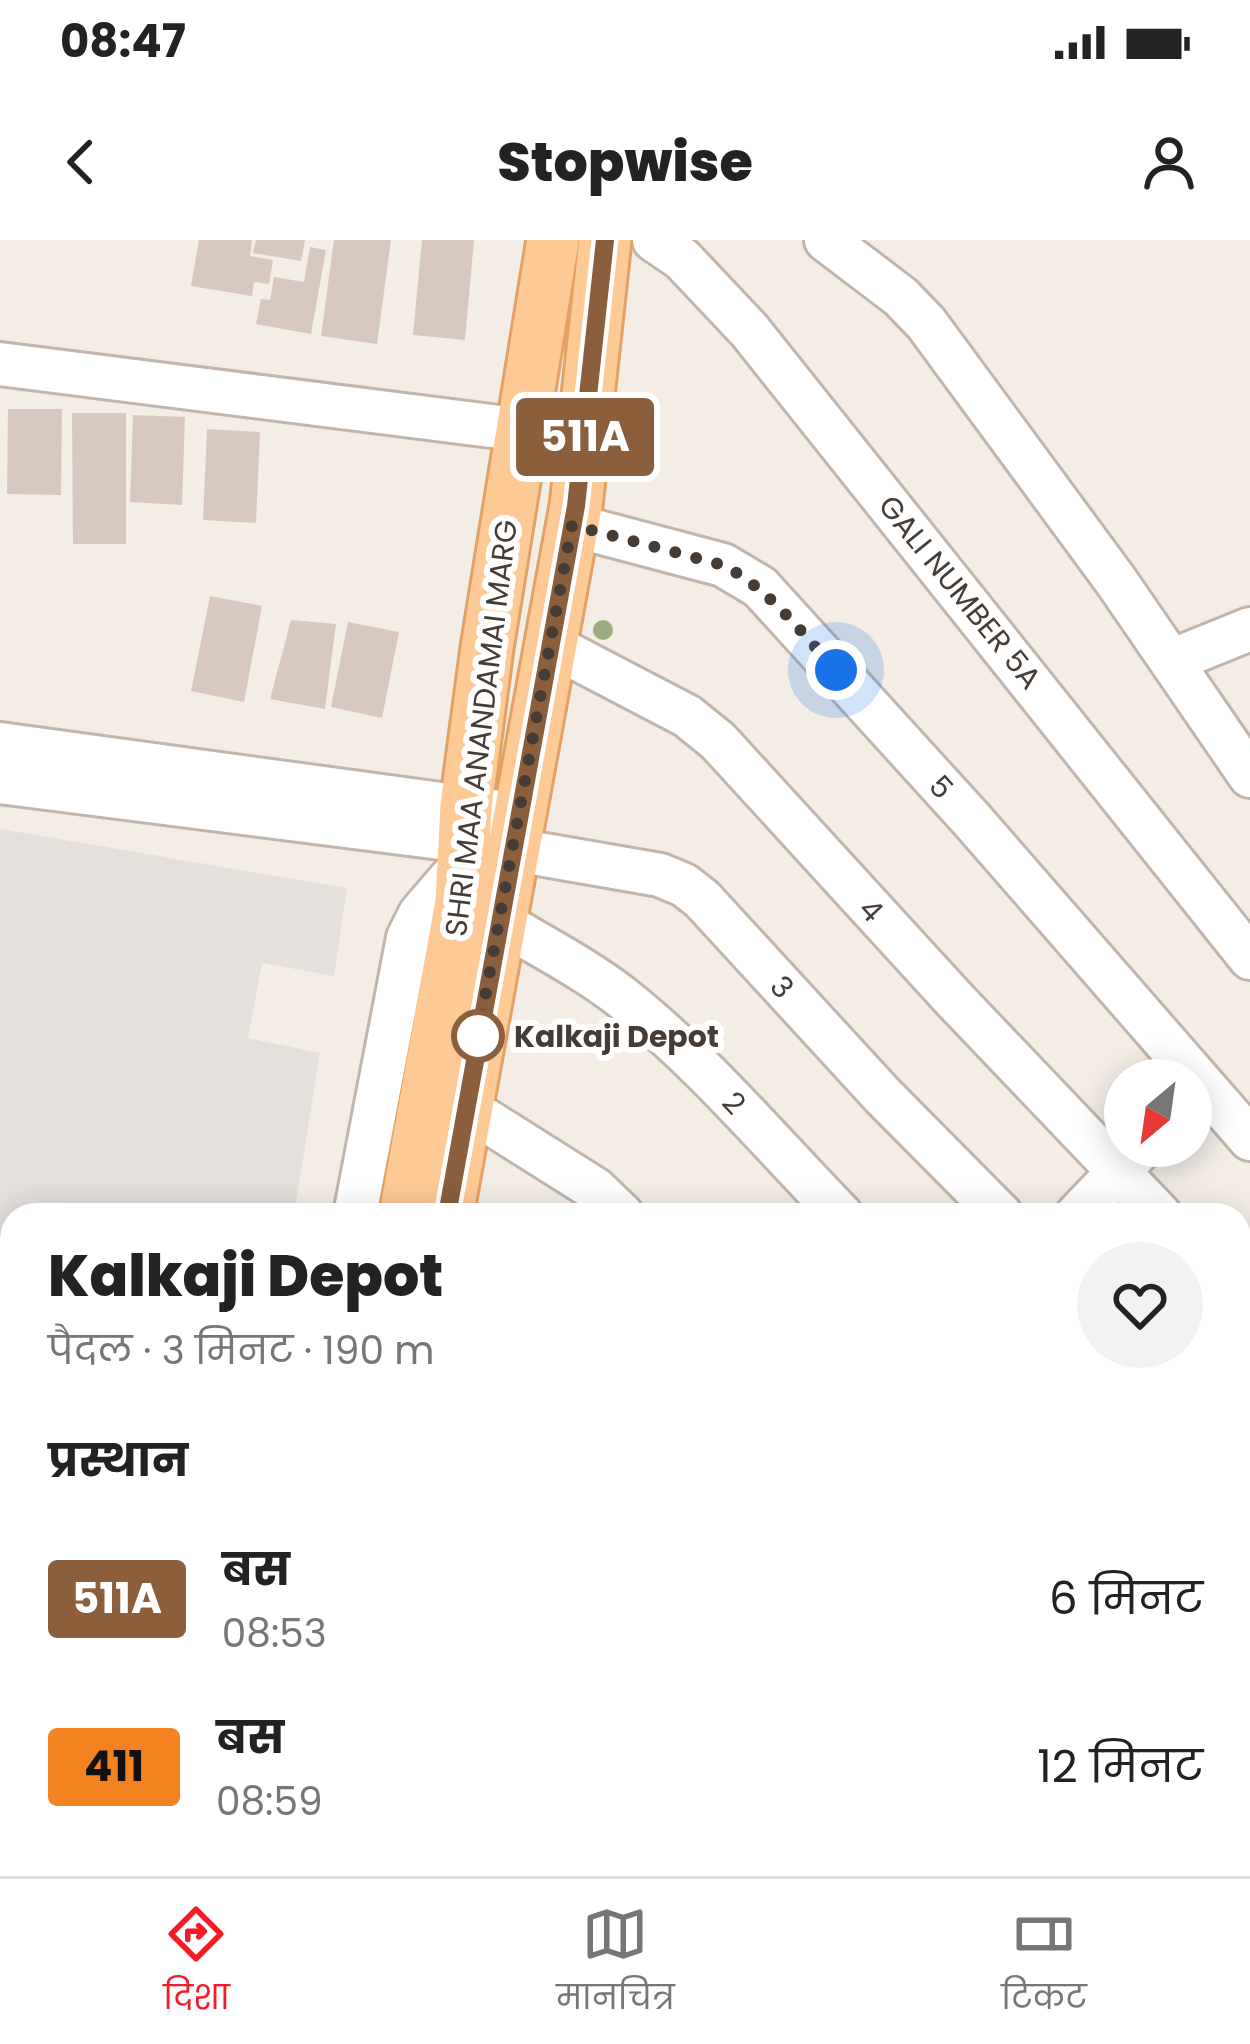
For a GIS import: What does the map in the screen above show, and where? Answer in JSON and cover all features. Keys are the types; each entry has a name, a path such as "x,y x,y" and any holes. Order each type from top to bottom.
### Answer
{"main road":[{"name":"SHRI MAA ANANDAMAI MARG","path":"407,1203 461,902 464,838 553,240"},
{"name":"SHRI MAA ANANDAMAI MARG","path":"449,1203 572,525 605,240"}],"street":[{"name":"GALI NUMBER 5A","path":"654,240 682,259 749,330 1250,958"},
{"path":"826,240 901,296 926,323 1250,776"},
{"path":"0,364 523,430"},
{"name":"5","path":"572,525 723,565 760,587 972,820 1172,1059"},
{"path":"1171,661 1250,629"},
{"name":"4","path":"551,645 687,716 718,742 1104,1134"},
{"path":"0,744 464,838"},
{"path":"0,782 464,838"},
{"name":"3","path":"464,838 517,833 683,884 988,1203"},
{"path":"358,1203 408,938 464,838"},
{"name":"2","path":"498,920 619,995 650,1021 703,1069 830,1203"},
{"name":"5","path":"1212,1103 1250,1139"},
{"path":"465,1107 609,1203"},
{"path":"1089,1203 1123,1167"},
{"name":"4","path":"1134,1167 1153,1203"}],"shaded area":[{"path":"0,829 347,888 334,976 262,963 248,1038 320,1053 296,1203 0,1203"}],"building":[{"path":"199,240 252,240 250,256 273,260 269,284 254,282 252,296 191,286"},
{"path":"256,240 305,240 301,261 253,253"},
{"path":"334,240 391,240 377,344 321,336"},
{"path":"422,240 474,240 465,340 413,335"},
{"path":"310,247 326,250 311,334 256,324 261,299 270,300 274,277 304,282"},
{"path":"8,409 62,409 61,495 7,494"},
{"path":"72,413 126,413 126,544 73,544"},
{"path":"133,415 185,417 182,505 130,502"},
{"path":"207,429 260,432 256,523 203,520"},
{"path":"210,596 262,606 244,702 191,691"},
{"path":"291,620 336,624 325,709 270,699"},
{"path":"348,622 399,632 382,718 331,707"}],"bus line":[{"name":"511A","path":"449,1203 576,506 605,240"}],"place":[{"name":"Kalkaji Depot","path":"478,1036"}],"route":[{"path":"478,1036 572,525 723,565 740,574 760,587 836,670"}]}
